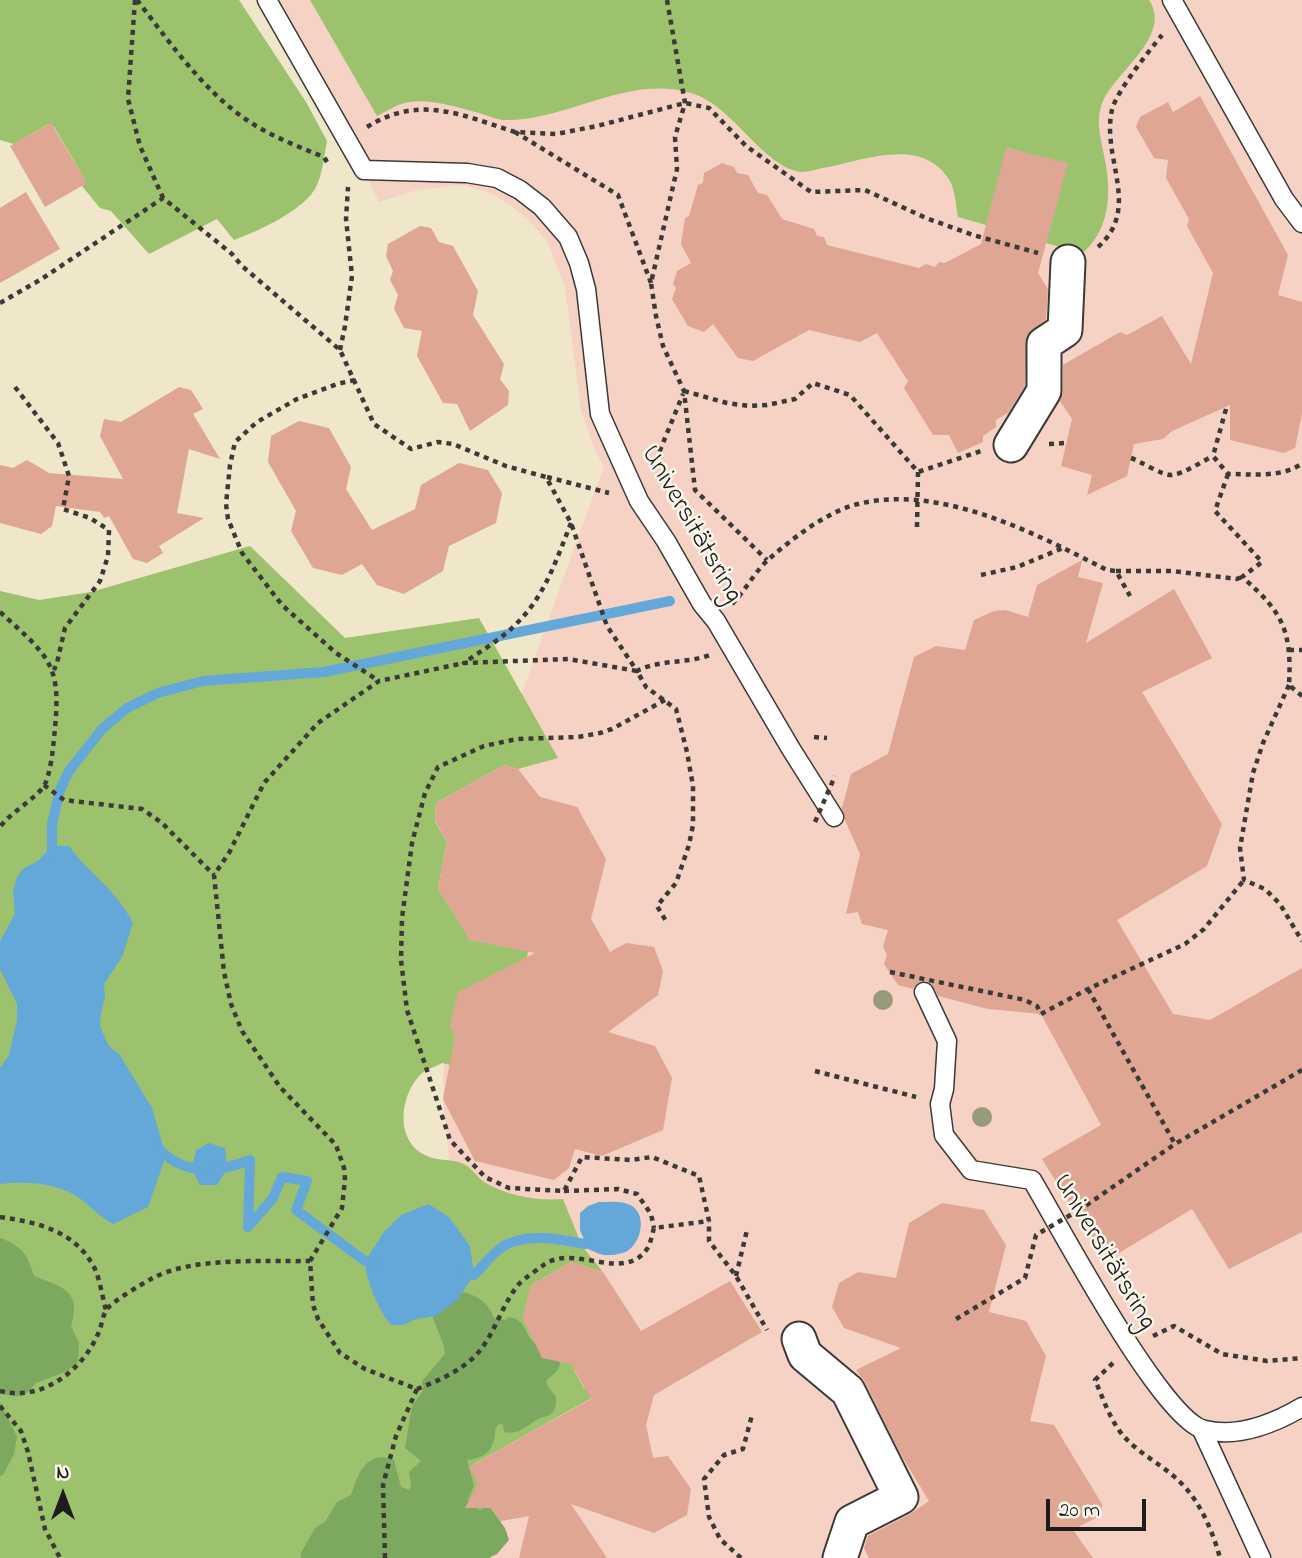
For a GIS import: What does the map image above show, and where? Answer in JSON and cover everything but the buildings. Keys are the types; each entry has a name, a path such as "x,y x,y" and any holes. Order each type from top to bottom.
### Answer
{"street":[{"path":"1011,445 1044,391 1044,344 1065,330 1068,262"},
{"path":"783,1335 848,1391 901,1497 852,1522 840,1558"}],"lane":[{"name":"Universitätsring","path":"267,0 365,170 467,173 497,178 542,207 568,237 586,289 600,414 639,501 666,541 702,604 716,621 834,817"},
{"path":"1172,0 1284,199 1302,223"},
{"name":"Universitätsring","path":"924,992 947,1041 944,1089 940,1104 944,1135 971,1170 1032,1181 1132,1350 1163,1396 1202,1430"},
{"path":"1261,1558 1202,1430 1232,1432 1256,1428 1302,1407"}],"path":[{"path":"136,0 217,96 262,129 324,157 332,167"},
{"path":"136,0 128,99 140,146 163,198 232,254 241,265 340,349 374,424 411,449 438,442 453,444 506,466 639,501 684,391"},
{"path":"651,283 677,169 675,138 685,103 667,0"},
{"path":"515,132 556,134 597,127 685,103 709,108 746,146 811,192 865,191 973,235 1068,262 1088,255 1110,234 1120,209 1108,130 1112,107 1159,39 1180,17"},
{"path":"348,139 396,111 417,108 465,116 515,132 618,195 651,283 663,346 684,391 695,490 767,560"},
{"path":"340,177 348,187 346,219 352,276 340,349"},
{"path":"0,303 40,281 163,198"},
{"path":"355,380 297,399 257,422 235,442 227,489 228,519 242,553 282,605 336,653 379,681"},
{"path":"684,391 749,406 795,399 813,383 850,395 918,471 916,527"},
{"path":"0,827 44,785 53,750 57,706 54,670 65,628 100,581 108,556 109,530 90,519 63,509 69,476 58,443 15,387"},
{"path":"1131,458 1148,464 1163,474 1172,475 1213,456 1226,409"},
{"path":"918,471 1011,445 1066,443"},
{"path":"1213,456 1228,474"},
{"path":"1228,474 1276,473 1301,466"},
{"path":"716,621 747,589 767,560 828,517 851,506 889,500 919,501 1004,521 1107,570 1205,574 1237,579 1262,562 1215,511 1228,474"},
{"path":"546,477 571,523 607,626 646,687 676,709 680,722 693,786 693,812 689,845 676,883 657,906 666,921"},
{"path":"464,663 495,642 517,623 536,601 571,523"},
{"path":"981,575 1017,566 1064,548"},
{"path":"1116,571 1130,596"},
{"path":"890,972 1025,1000 1037,1006 1041,1014 1185,944 1204,929 1244,880 1240,848 1253,773 1263,743 1289,685 1289,650 1283,624 1277,612 1242,577"},
{"path":"0,612 39,647 54,670"},
{"path":"214,875 229,853 264,783 280,764 318,723 379,681 464,663 568,659 638,671 650,665 701,658 729,645"},
{"path":"1289,650 1302,650"},
{"path":"1289,685 1302,695"},
{"path":"44,785 64,800 142,809 181,840 214,875 224,972 231,1004 242,1031 280,1087 336,1145 345,1179 342,1208 310,1261 313,1305 340,1353 365,1369 417,1389 441,1380 478,1353 520,1284 548,1262 573,1256 600,1263 625,1263 648,1248 654,1228 649,1208 638,1194 618,1189 564,1191 509,1188 485,1177 450,1140 407,1010 401,960 402,918 410,853 425,793 438,768 484,747 517,739 578,737 600,733 665,700"},
{"path":"815,822 835,776"},
{"path":"1244,880 1265,889 1280,904 1302,941"},
{"path":"1088,989 1175,1144"},
{"path":"956,1318 1025,1278 1036,1235 1074,1213 1175,1144 1302,1070"},
{"path":"815,1071 888,1090"},
{"path":"564,1191 582,1157 631,1160 652,1157 699,1176 709,1221 709,1241 783,1335"},
{"path":"0,1217 46,1226 74,1243 95,1269 106,1311"},
{"path":"654,1228 709,1221"},
{"path":"736,1276 747,1230"},
{"path":"0,1391 25,1394 40,1390 60,1379 83,1359 98,1335 106,1311 116,1300 132,1293 152,1278 169,1271 209,1264 310,1261"},
{"path":"1146,1340 1174,1326 1222,1354 1267,1361 1302,1358"},
{"path":"1121,1356 1095,1380 1109,1412 1130,1443 1181,1482 1197,1503 1220,1558"},
{"path":"385,1558 383,1485 396,1436 417,1389"},
{"path":"0,1406 21,1431 29,1452 45,1529 60,1558"},
{"path":"741,1558 720,1539 709,1517 704,1479 724,1455 743,1449 752,1415"}],"shaded area":[{"path":"272,0 1302,0 1302,1558 488,1558 443,1099 448,898 604,466 595,451 581,410 565,287 548,243 513,207 488,192 461,185 418,190 379,202"}],"green space":[{"path":"0,0 239,0 306,102 327,141 317,185 303,203 292,211 244,236 234,240 217,219 149,254 111,211 100,208 82,186 84,178 54,127 47,125 14,144 0,140"},
{"path":"310,0 1149,0 1154,14 1153,28 1147,42 1107,94 1101,107 1100,137 1108,180 1105,218 1094,241 1085,251 1074,251 1046,243 1067,164 1007,148 986,225 958,217 950,181 938,167 924,159 891,155 802,172 774,160 720,110 706,99 691,93 644,89 621,93 551,114 502,120 450,105 419,101 401,104 377,116"},
{"path":"250,546 345,638 479,618 558,758 518,769 504,765 436,803 435,821 447,842 438,888 470,940 528,951 525,972 455,1036 450,1065 442,1063 427,1070 412,1085 404,1108 404,1119 409,1141 427,1156 464,1164 484,1182 512,1194 563,1199 582,1246 603,1272 571,1262 531,1285 523,1319 580,1365 574,1370 584,1388 593,1389 590,1399 474,1464 479,1485 472,1505 481,1508 488,1503 501,1521 487,1550 491,1558 0,1558 0,591 39,600 91,592"},
{"path":"0,1238 23,1252 34,1276 61,1287 72,1297 74,1314 71,1326 79,1343 78,1362 67,1371 36,1383 27,1393 18,1396 0,1394"},
{"path":"456,1291 479,1299 488,1307 494,1318 506,1320 508,1317 519,1321 531,1339 553,1353 560,1364 557,1371 546,1381 556,1397 553,1412 514,1432 504,1432 503,1425 499,1424 487,1453 467,1460 474,1486 468,1499 473,1507 480,1510 488,1506 490,1508 505,1528 509,1540 497,1554 488,1558 301,1558 301,1553 315,1528 325,1522 337,1502 351,1495 357,1479 370,1461 385,1457 394,1460 401,1487 409,1490 409,1472 421,1461 405,1448 412,1406 423,1391 422,1381 445,1354 432,1312"},
{"path":"0,1402 17,1437 14,1454 0,1476"}],"water":[{"path":"52,846 69,846 118,900 133,923 122,957 104,984 101,1029 109,1046 120,1055 152,1108 166,1156 148,1207 113,1224 74,1194 64,1190 32,1183 0,1184 0,1068 9,1055 17,1020 17,1004 0,969 0,941 15,914 13,891 17,877"},
{"path":"209,1143 225,1148 227,1169 217,1185 200,1185 192,1169 196,1150"},
{"path":"599,1202 624,1203 632,1206 639,1215 640,1233 634,1245 620,1254 606,1255 588,1249 580,1230 580,1213"},
{"path":"428,1204 449,1217 470,1246 474,1275 457,1300 436,1316 416,1319 403,1325 391,1325 374,1294 365,1261 384,1232 401,1215"}],"waterway":[{"path":"52,858 52,824 60,790 69,771 102,729 127,708 158,693 203,681 324,672 670,601"},
{"path":"158,1148 179,1164 190,1168 225,1168 250,1160 248,1227 273,1198 282,1177 307,1181 296,1210 365,1261 375,1262"},
{"path":"463,1273 474,1275 502,1247 511,1242 543,1238 585,1244"}]}
